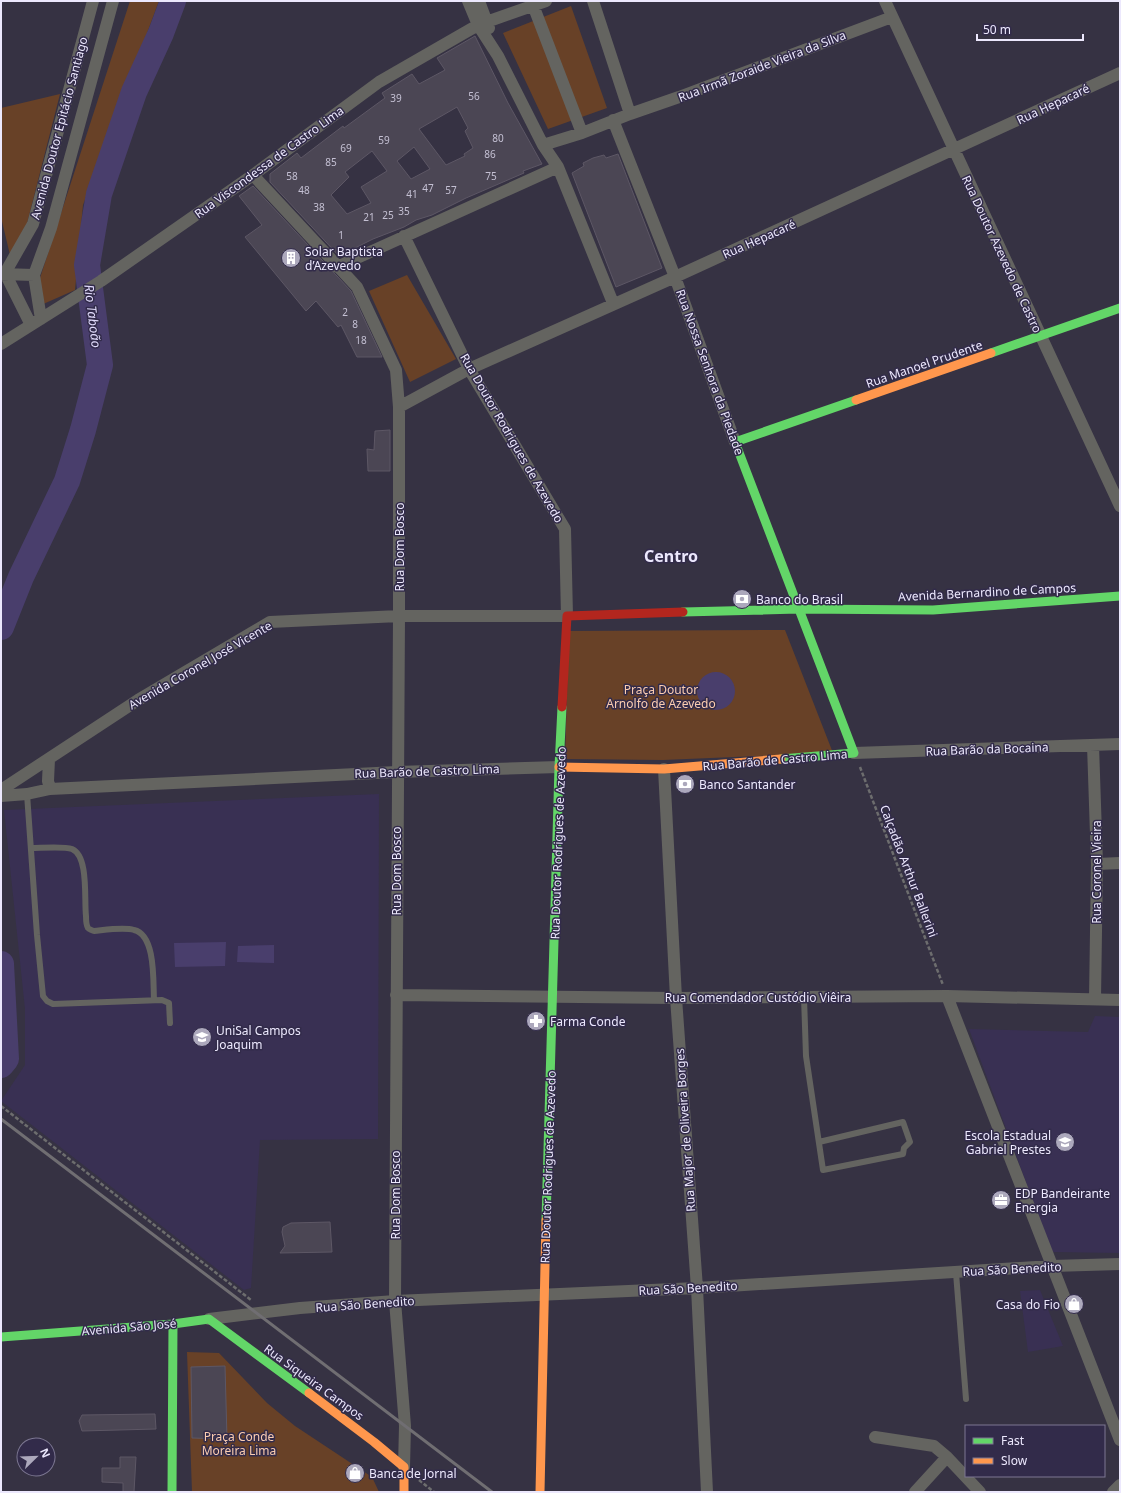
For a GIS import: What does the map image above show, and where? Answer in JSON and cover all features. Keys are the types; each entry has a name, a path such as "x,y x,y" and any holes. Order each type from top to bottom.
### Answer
{"street":[{"name":"Avenida Doutor Epitácio Santiago","path":"3,274 33,224 93,1"},
{"name":"Avenida Doutor Epitácio Santiago","path":"34,275 51,228 113,1"},
{"path":"468,1 482,23 543,145 558,167 613,304"},
{"path":"479,1 482,23"},
{"name":"Rua Viscondessa de Castro Lima","path":"1,344 101,281 253,175 379,82 482,23 546,1"},
{"path":"543,145 630,114 593,1"},
{"name":"Rua Doutor Azevedo de Castro","path":"885,1 1120,506"},
{"path":"533,5 582,132"},
{"name":"Rua Irmã Zoraide Vieira da Silva","path":"630,114 679,98 892,17"},
{"name":"Rua Hepacaré","path":"398,408 469,369 676,277 1120,73"},
{"name":"Rua Nossa Senhora da Piedade","path":"613,120 676,277 798,609 854,753"},
{"path":"338,267 558,167"},
{"name":"Rua Dom Bosco","path":"253,175 357,287 396,370 398,408 399,616 395,1301 405,1426 404,1492"},
{"name":"Rua Doutor Rodrigues de Azevedo","path":"404,236 469,369 565,529 567,616 559,767 540,1492"},
{"path":"3,274 34,275 36,322"},
{"path":"3,274 36,322"},
{"name":"Rua Manoel Prudente","path":"736,442 1120,308"},
{"name":"Avenida Bernardino de Campos","path":"567,616 798,609 933,610 1120,596"},
{"name":"Avenida Coronel José Vicente","path":"1,790 138,700 270,622 399,616 567,616"},
{"name":"Rua Barão da Bocaina","path":"854,753 1120,744"},
{"name":"Rua Coronel Vieira","path":"1093,745 1097,864 1095,999"},
{"name":"Rua Barão de Castro Lima","path":"1,796 27,794 50,789 397,772 559,767 664,769 854,753"},
{"path":"49,759 48,781 50,789"},
{"name":"Rua Major de Oliveira Borges","path":"664,769 676,998 697,1288 707,1492"},
{"path":"27,794 27,786 32,771"},
{"path":"1097,864 1120,863"},
{"name":"Rua Comendador Custódio Viêira","path":"396,995 676,998 947,996 1120,1000"},
{"path":"947,996 1120,1440"},
{"name":"Rua São Benedito","path":"257,1313 300,1308 395,1301 697,1288 1052,1266 1120,1264"},
{"name":"Avenida São José","path":"1,1337 172,1324 257,1313"},
{"name":"Rua Siqueira Campos","path":"209,1319 374,1442 404,1467"},
{"path":"172,1324 172,1492"},
{"path":"875,1437 934,1446 965,1477"},
{"path":"915,1492 947,1458"},
{"path":"965,1477 980,1492"},
{"path":"1113,1492 1120,1485"}],"lane":[{"path":"27,794 43,996 47,1001 53,1004 162,1000 169,1003 170,1023"},
{"path":"31,848 70,848 77,852 81,858 84,870 87,925 94,931 132,929 139,931 146,938 151,955 154,1000"},
{"path":"804,997 806,1056 823,1170 903,1154 904,1148 910,1142 903,1122 819,1142"},
{"path":"956,1273 966,1399"}],"path":[{"name":"Calçadão Arthur Ballerini","path":"854,753 947,996"},
{"path":"1,1106 250,1300 258,1300"}],"shaded area":[{"path":"712,672 720,672 730,677 734,684 734,698 730,705 720,710 712,710 702,705 700,702 697,695 697,687 702,677 705,675"},
{"name":"UniSal Campos Joaquim","path":"379,794 378,1139 260,1140 251,1288 244,1290 1,1101 25,1065 25,1009 4,810"},
{"path":"226,942 225,966 175,967 174,943"},
{"path":"274,945 274,963 237,962 238,946"},
{"name":"Escola Estadual Gabriel Prestes","path":"1095,1016 1120,1017 1120,1253 1052,1252 969,1029 1088,1032"},
{"path":"1040,1290 1063,1346 1028,1352 1020,1291"}],"green space":[{"path":"130,1 159,1 83,205 75,290 41,305 39,281"},
{"path":"571,6 607,108 548,129 503,33"},
{"path":"60,94 19,255 10,255 1,217 1,108"},
{"path":"407,275 456,359 410,382 369,291"},
{"name":"Praça Doutor Arnolfo de Azevedo","path":"785,630 833,753 663,760 565,759 569,631"},
{"name":"Praça Conde Moreira Lima","path":"187,1352 219,1353 267,1403 295,1426 372,1477 379,1492 192,1492"}],"building":[{"path":"475,36 508,103 542,164 523,171 524,173 466,198 432,215 416,220 404,227 373,239 339,256 270,182 270,174 297,153 301,158 343,126 344,128 385,98 382,93 412,74 419,84 445,70 437,58","holes":["457,107 468,128 465,131 473,148 464,154 465,156 446,165 419,129","414,147 430,169 411,179 397,161","372,151 387,171 361,187 371,203 347,214 331,195 349,177 345,172"]},
{"path":"618,154 662,268 616,287 572,173 584,166 583,163 593,158 604,155 606,158"},
{"path":"253,186 351,291 382,357 357,357 341,325 338,327 316,301 306,311 245,237 262,225 239,196"},
{"path":"390,430 390,471 368,471 367,449 374,450 375,431"},
{"path":"330,1222 332,1252 280,1253 285,1246 282,1232 283,1227 291,1223"},
{"path":"225,1366 227,1439 192,1438 191,1367"},
{"path":"155,1414 156,1429 82,1431 79,1421 82,1415"},
{"path":"120,1457 136,1457 134,1492 123,1492 123,1483 102,1482 102,1468 120,1468"}],"waterway":[{"name":"Rio Taboão","path":"1,627 21,577 67,481 83,430 100,365 87,265 99,194 134,92 161,33 173,1"},
{"name":"Rio Taboão","path":"1,964 6,1059 1,1065"}],"railway":[{"path":"1,1119 492,1492"}],"traffic: fast":[{"path":"991,353 1120,308"},
{"path":"781,759 854,753 735,442 856,400"},
{"path":"683,612 798,609 933,610 1120,596"},
{"path":"546,1220 562,707"},
{"path":"1,1337 173,1324 209,1319 309,1393"},
{"path":"172,1492 173,1324"}],"traffic: slow":[{"path":"856,400 991,353"},
{"path":"559,767 664,769 781,759"},
{"path":"540,1492 546,1220"},
{"path":"309,1393 374,1442 404,1467 404,1492"}],"traffic: jam":[{"path":"562,707 567,616 683,612"}],"place":[{"name":"Solar Baptista d’Azevedo","path":"291,258"},
{"name":"Banco do Brasil","path":"742,599"},
{"name":"Banco Santander","path":"685,784"},
{"name":"Farma Conde","path":"536,1021"},
{"name":"UniSal Campos Joaquim","path":"202,1037"},
{"name":"Escola Estadual Gabriel Prestes","path":"1065,1142"},
{"name":"EDP Bandeirante Energia","path":"1001,1200"},
{"name":"Casa do Fio","path":"1074,1304"},
{"name":"Banca de Jornal","path":"355,1473"}],"district":[{"name":"Centro","path":"671,556"}]}
